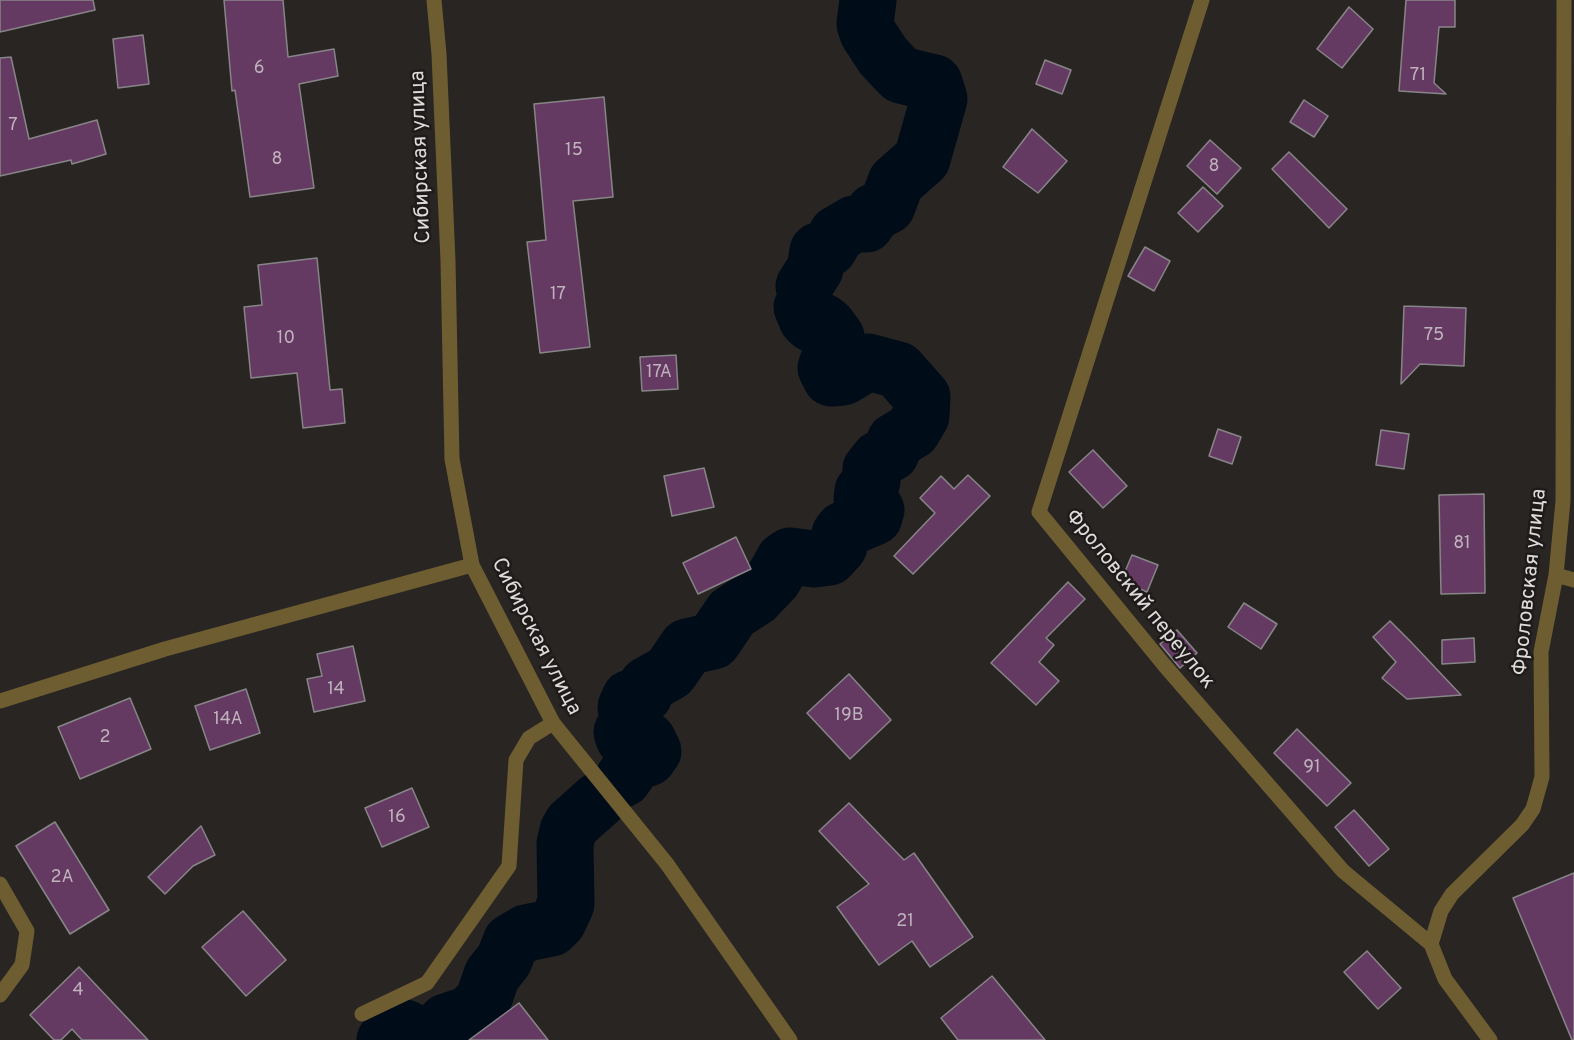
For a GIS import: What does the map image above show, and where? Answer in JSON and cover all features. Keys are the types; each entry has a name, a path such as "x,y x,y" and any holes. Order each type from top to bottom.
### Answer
{"street":[{"name":"Сибирская улица","path":"434,0 439,54 447,238 452,459 472,565 553,723 666,864 790,1040"},
{"name":"Фроловский переулок","path":"1203,0 1039,512 1165,666 1343,871 1431,944"},
{"name":"Фроловская улица","path":"1431,944 1441,911 1452,894 1522,825 1533,809 1542,777 1541,652 1556,575 1563,501 1564,0"},
{"path":"0,701 165,649 472,565"},
{"path":"1556,575 1574,579"},
{"path":"362,1014 427,983 508,866 516,760 529,738 553,723"},
{"path":"0,884 27,931 22,965 0,995"},
{"path":"1431,944 1445,979 1490,1040"}],"building":[{"path":"0,0 93,0 95,10 0,32"},
{"path":"224,0 283,0 288,57 334,49 338,76 299,84 314,188 250,197 235,90 232,91"},
{"path":"1406,0 1455,0 1455,27 1439,27 1434,83 1446,94 1399,91"},
{"path":"1349,7 1373,29 1342,68 1317,49"},
{"path":"143,35 149,84 118,88 113,39"},
{"path":"11,57 29,139 97,120 106,154 72,164 71,160 0,176 0,58"},
{"path":"1045,60 1071,70 1062,94 1036,84"},
{"path":"604,97 613,197 573,201 590,347 540,353 527,242 546,240 534,104"},
{"path":"1304,100 1328,116 1314,137 1290,122"},
{"path":"1032,129 1067,161 1038,193 1003,167"},
{"path":"1210,140 1241,168 1217,194 1187,166"},
{"path":"1289,152 1347,209 1329,228 1272,169"},
{"path":"1203,187 1223,206 1198,232 1178,213"},
{"path":"1145,247 1170,261 1154,291 1128,276"},
{"path":"317,258 330,390 342,389 345,423 303,428 297,373 251,378 244,307 262,305 258,265"},
{"path":"1404,306 1466,308 1464,366 1420,364 1401,384"},
{"path":"676,355 678,389 642,391 640,357"},
{"path":"1218,429 1241,437 1232,464 1209,456"},
{"path":"1381,430 1409,434 1404,469 1376,465"},
{"path":"1093,450 1127,486 1103,508 1069,472"},
{"path":"704,468 714,507 672,516 664,476"},
{"path":"968,475 990,496 913,574 894,556 935,513 920,498 941,476 954,489"},
{"path":"1484,494 1485,593 1441,594 1439,495"},
{"path":"736,537 751,569 698,594 683,563"},
{"path":"1132,555 1158,565 1147,592 1121,581"},
{"path":"1068,582 1085,599 1046,638 1054,645 1039,662 1059,681 1036,705 991,663"},
{"path":"1244,603 1277,624 1261,649 1228,627"},
{"path":"1390,621 1461,695 1407,699 1382,678 1396,662 1373,637"},
{"path":"1177,630 1197,653 1180,668 1160,644"},
{"path":"1474,638 1475,662 1442,664 1442,640"},
{"path":"353,646 365,701 314,712 307,679 322,676 317,654"},
{"path":"849,674 891,720 850,759 807,713"},
{"path":"246,689 260,733 210,750 195,706"},
{"path":"130,698 151,749 80,779 58,727"},
{"path":"1297,729 1351,783 1327,806 1274,753"},
{"path":"412,788 429,827 382,847 365,808"},
{"path":"849,803 904,860 914,853 973,937 930,967 912,941 879,965 837,907 869,884 819,831"},
{"path":"1354,810 1389,849 1369,866 1335,827"},
{"path":"55,822 109,910 70,934 16,846"},
{"path":"201,826 215,855 193,866 165,894 148,877"},
{"path":"1574,873 1574,1040 1572,1040 1513,898"},
{"path":"243,911 286,960 246,996 202,947"},
{"path":"1367,951 1401,988 1378,1009 1344,972"},
{"path":"79,967 148,1040 82,1040 72,1029 61,1040 54,1040 30,1015"},
{"path":"992,976 1045,1040 958,1040 941,1018"},
{"path":"519,1003 548,1040 469,1040"}],"waterway":[{"path":"804,286 815,269 818,251 829,248 837,234 854,224 866,224 874,212 887,206 896,182 922,159 939,99 934,83 901,75 883,56 865,24 868,0"},
{"path":"623,779 635,762 648,758 653,751 648,741 624,738 622,732 628,720 626,707 630,698 644,695 647,685 670,672 687,647 713,641 732,613 755,598 774,578 784,560 790,556 814,559 829,557 839,546 840,534 843,530 874,517 876,510 865,507 862,499 863,491 872,481 871,469 879,459 891,453 895,441 912,431 921,416 922,397 898,370 868,362 843,377 831,378 826,368 836,337 823,322 811,323 802,307"},
{"path":"429,1040 446,1022 470,1014 483,1001 492,975 504,960 511,942 526,933 551,928 558,921 566,904 565,844 568,831 572,824 599,800"},
{"path":"385,1040 391,1032 405,1028 426,1040"}]}
